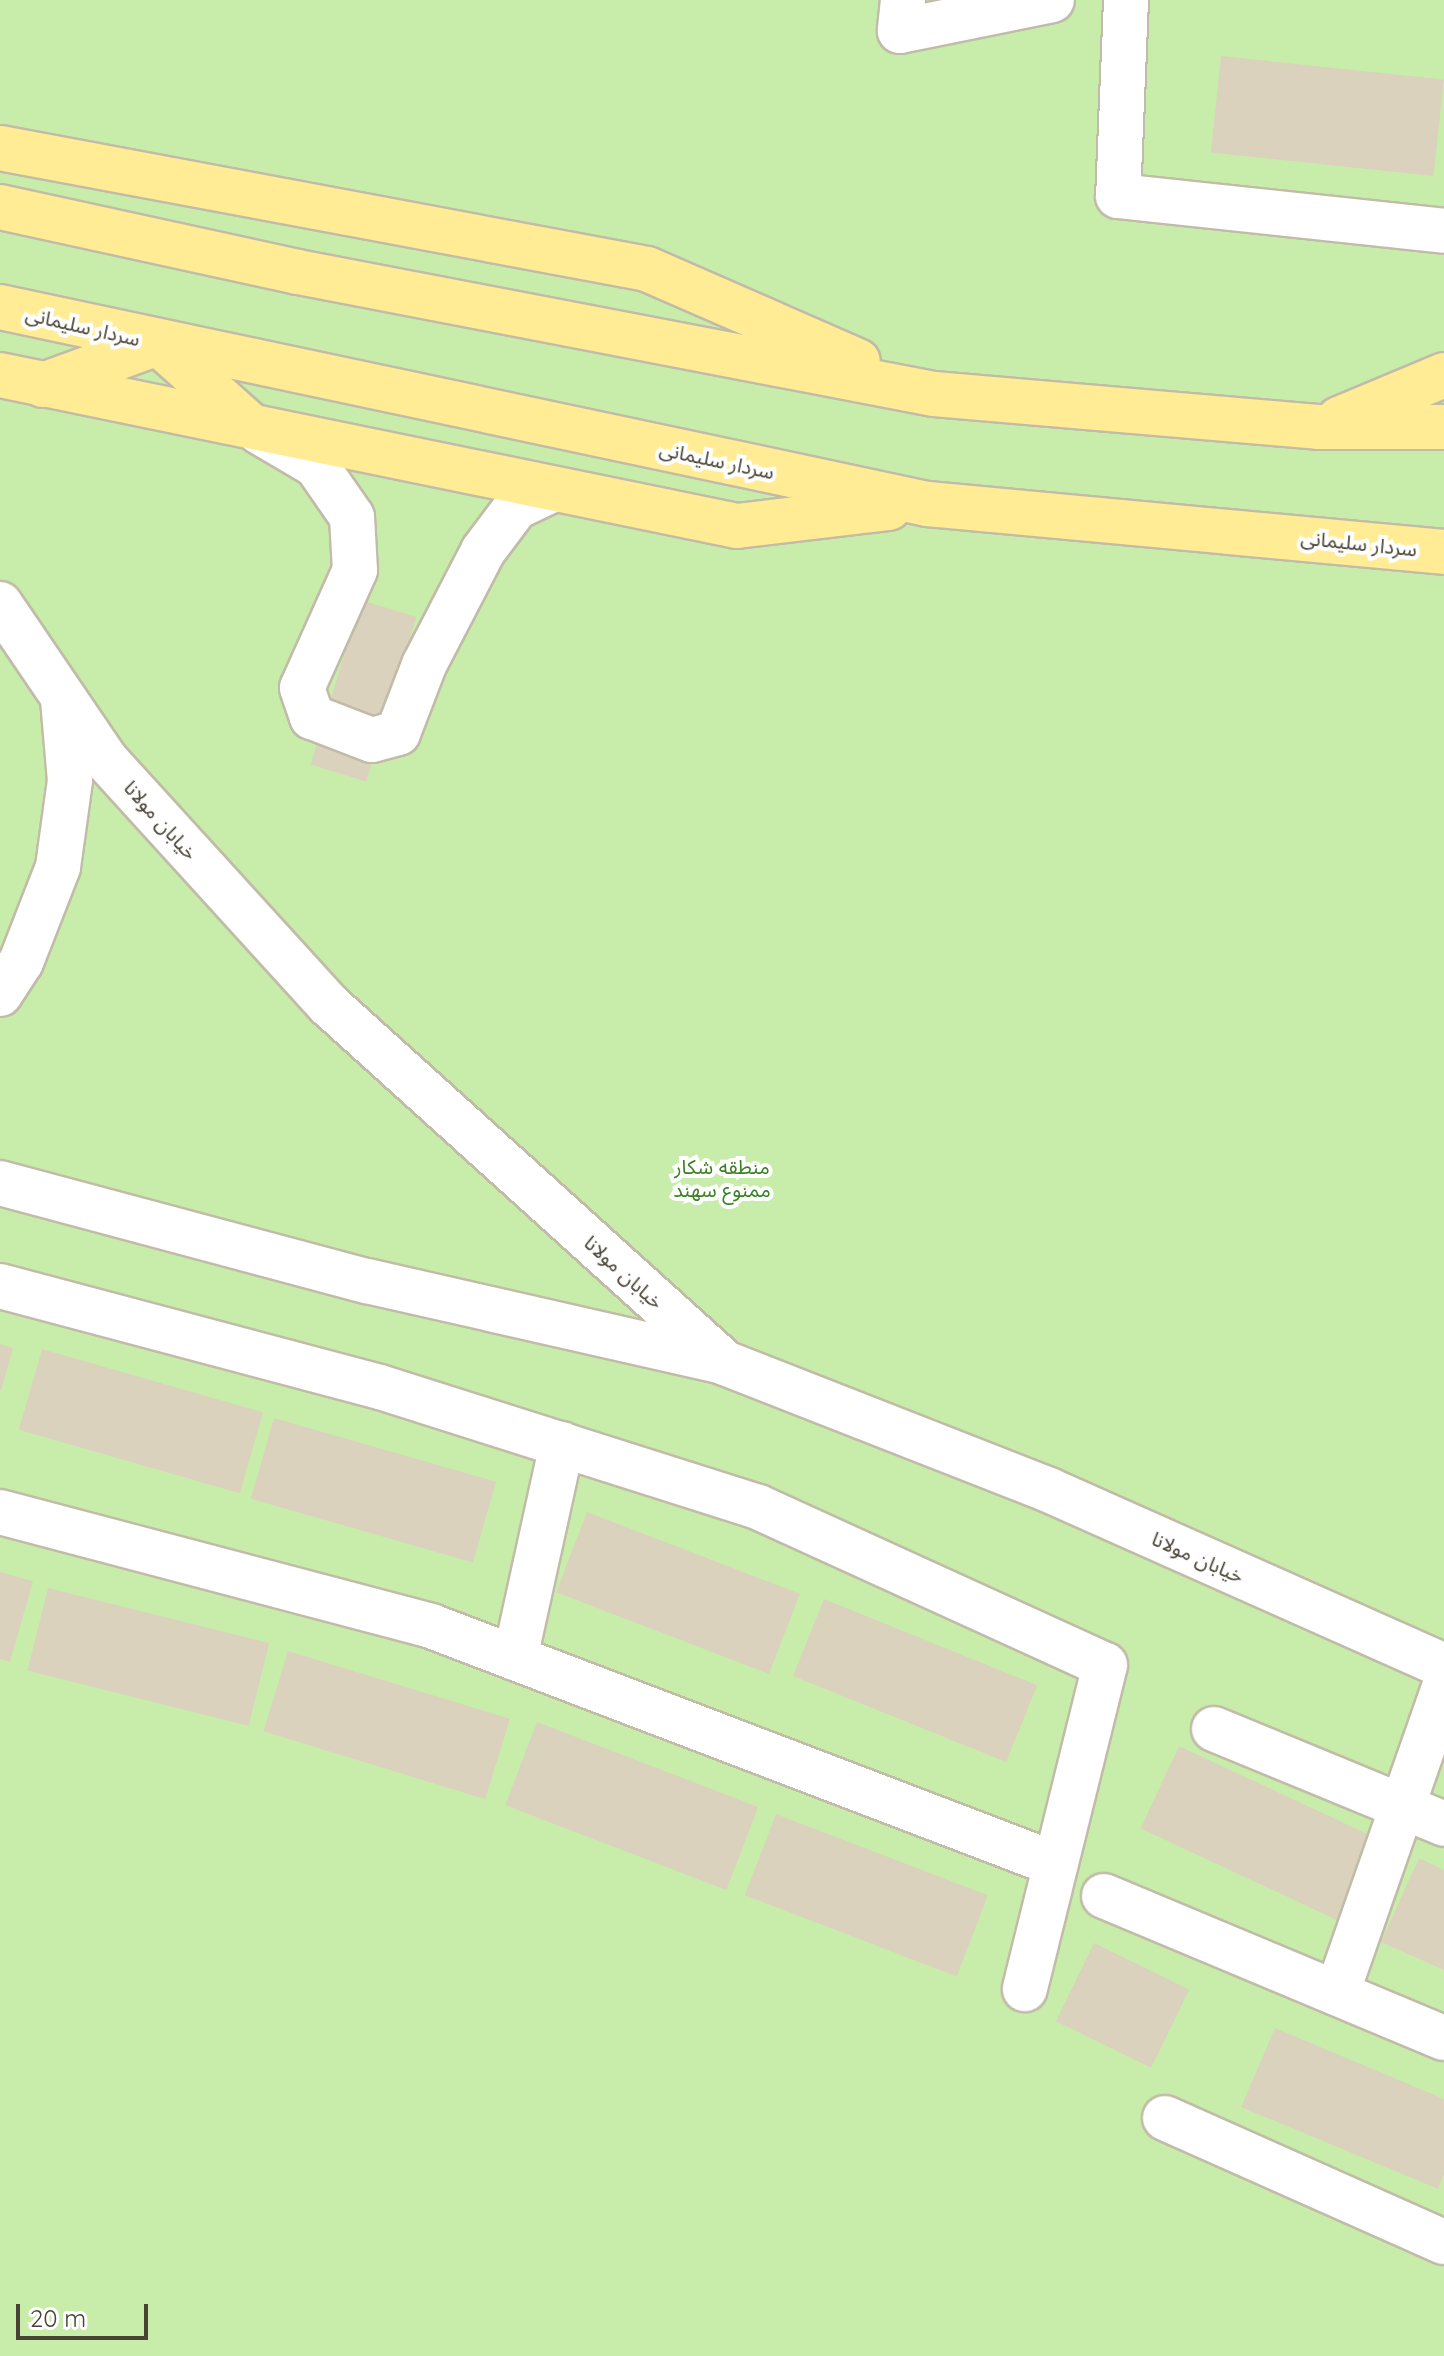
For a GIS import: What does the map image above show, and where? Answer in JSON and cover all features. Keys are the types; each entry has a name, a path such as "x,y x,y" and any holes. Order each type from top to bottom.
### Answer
{"main road":[{"path":"0,148 647,269 934,394"},
{"path":"0,207 298,272 934,394 1318,427 1444,427"},
{"name":"سردار سلیمانی","path":"0,307 158,343 928,504 1444,552"},
{"path":"43,385 158,343 253,428"},
{"path":"0,375 737,526 928,504"},
{"path":"1318,427 1444,375"},
{"path":"1378,544 1444,578"}],"street":[{"path":"902,15 1052,0"},
{"path":"1126,0 1118,196 1444,231"},
{"path":"253,428 316,465 352,517 355,570 302,688 312,717 372,740 398,733 424,665 483,551 516,507 554,489"},
{"name":"خیابان مولانا","path":"0,604 106,760 329,1005 725,1363 1049,1490 1444,1666"},
{"path":"0,994 21,962 58,867 70,781 63,693"},
{"path":"0,1183 367,1281 725,1363"},
{"path":"0,1286 380,1387 758,1507 1105,1665 1025,1989"},
{"path":"515,1658 562,1444"},
{"path":"0,1512 431,1626 1055,1864"},
{"path":"1337,1993 1444,1687"},
{"path":"1214,1729 1444,1824"},
{"path":"1104,1896 1444,2038"},
{"path":"1165,2118 1444,2242"}],"green space":[{"name":"منطقه شکار ممنوع سهند","path":"0,0 1444,0 1444,2356 0,2356"}],"building":[{"path":"1221,56 1444,79 1434,176 1211,152"},
{"path":"361,600 416,617 366,781 311,764"},
{"path":"0,1344 13,1348 1,1391 0,1391"},
{"path":"42,1349 263,1412 240,1493 19,1430"},
{"path":"274,1418 496,1482 473,1562 251,1499"},
{"path":"587,1512 800,1594 769,1674 556,1592"},
{"path":"0,1572 33,1581 10,1662 0,1659"},
{"path":"48,1588 269,1643 249,1726 27,1670"},
{"path":"824,1599 1037,1685 1006,1762 793,1676"},
{"path":"288,1651 510,1719 485,1799 263,1731"},
{"path":"537,1722 758,1807 726,1890 505,1805"},
{"path":"1179,1746 1376,1838 1337,1920 1141,1828"},
{"path":"776,1814 988,1895 957,1977 745,1895"},
{"path":"1419,1858 1444,1870 1444,1970 1381,1942"},
{"path":"1094,1943 1189,1989 1151,2068 1056,2021"},
{"path":"1275,2028 1444,2099 1444,2174 1438,2189 1241,2107"}]}
